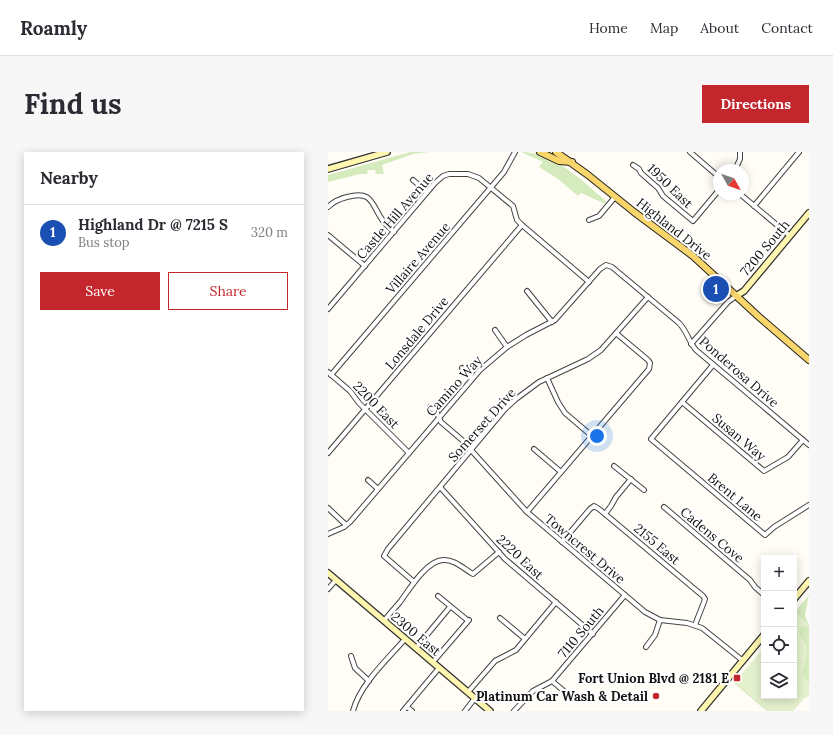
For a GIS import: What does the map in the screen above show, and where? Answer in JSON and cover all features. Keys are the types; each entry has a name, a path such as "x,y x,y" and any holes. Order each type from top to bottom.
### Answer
{"main road":[{"path":"540,152 559,161 572,162"},
{"name":"Highland Drive","path":"556,152 572,162 615,197 693,256 809,360"}],"street":[{"path":"328,169 387,152"},
{"name":"Villaire Avenue","path":"329,374 508,168 515,152"},
{"path":"690,152 713,171"},
{"path":"738,164 740,159 740,152"},
{"path":"754,206 799,152"},
{"name":"1950 East","path":"634,165 658,188 663,196 693,222 713,197"},
{"name":"Castle Hill Avenue","path":"328,309 427,192 439,179 449,174 468,174 479,178 513,206 517,220 522,225"},
{"path":"413,180 427,192"},
{"path":"328,207 337,200 348,196 360,194 366,196 373,202 383,221 394,232"},
{"path":"589,220 599,216 615,197"},
{"path":"747,200 790,236"},
{"name":"7200 South","path":"736,296 744,291 809,213"},
{"path":"522,225 589,282"},
{"name":"Lonsdale Drive","path":"328,453 522,225"},
{"path":"328,235 365,266"},
{"name":"Camino Way","path":"328,534 346,525 472,378 489,361 526,335 552,322 561,314 603,266 606,265"},
{"name":"Ponderosa Drive","path":"606,265 612,267 682,327 691,344 809,445"},
{"path":"527,291 552,322"},
{"path":"691,344 728,302 736,296"},
{"name":"Somerset Drive","path":"414,582 384,556 388,549 516,399 528,389 594,355 607,345 648,297"},
{"path":"495,330 507,347"},
{"path":"527,512 649,369 650,363 648,360 617,334"},
{"path":"682,402 714,365"},
{"path":"462,368 472,378"},
{"name":"2200 East","path":"329,374 350,391 409,453"},
{"path":"547,378 561,408 570,418 592,436"},
{"name":"Brent Lane","path":"682,402 651,439 765,535 774,527 809,504"},
{"name":"Susan Way","path":"682,402 764,471 788,457 803,440"},
{"name":"Towncrest Drive","path":"430,407 437,412 441,422 459,437 527,512 645,612 660,620 695,625 708,632 742,660"},
{"path":"534,449 561,472"},
{"path":"614,466 644,490"},
{"path":"605,514 616,497 631,479"},
{"path":"368,480 378,489"},
{"name":"2220 East","path":"440,487 511,564 593,634"},
{"name":"2155 East","path":"562,542 594,506 699,592 705,599 695,625"},
{"name":"Cadens Cove","path":"664,507 750,580 761,592"},
{"path":"328,508 346,525"},
{"path":"384,620 414,582 429,566 435,562 442,560 450,561 473,574 499,552"},
{"name":"2300 East","path":"328,573 490,711"},
{"path":"328,589 336,580"},
{"path":"797,596 808,584"},
{"name":"7110 South","path":"552,681 625,595"},
{"path":"433,662 468,620 438,596"},
{"path":"468,692 495,661 516,650 556,602"},
{"path":"416,648 450,606"},
{"path":"500,618 525,640"},
{"path":"646,647 655,634 660,620"},
{"path":"701,711 761,638"},
{"path":"354,711 359,697 369,681 405,639"},
{"path":"351,656 355,668 369,681"},
{"path":"403,711 440,668"},
{"path":"514,711 533,691 552,681 571,697"},
{"path":"465,711 475,698"},
{"path":"407,706 412,711"}],"green space":[{"path":"410,152 429,152 413,154 382,165 384,174 376,174 375,170 368,170 367,174 360,174 328,182 328,175"},
{"path":"521,152 533,153 545,157 566,168 605,200 605,204 581,193 578,196 558,179 539,167 543,162"},
{"path":"809,595 805,615 809,626 809,691 793,711 767,711 734,683 761,652 761,699 797,699 797,609"},
{"path":"797,614 807,623 809,626 803,626 799,632 807,647 802,673 809,684 809,696 803,699 793,711 768,711 735,682 761,652 761,699 797,699"}],"place":[{"name":"Highland Dr @ 7215 S","path":"716,289"},
{"name":"Fort Union Blvd @ 2181 E","path":"737,678"},
{"name":"Platinum Car Wash & Detail","path":"656,696"}]}
